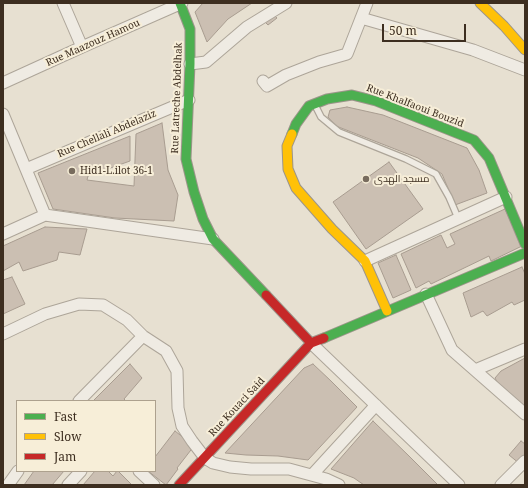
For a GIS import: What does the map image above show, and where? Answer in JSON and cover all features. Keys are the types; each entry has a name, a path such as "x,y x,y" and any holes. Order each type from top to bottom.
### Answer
{"street":[{"path":"63,3 82,47"},
{"name":"Rue Maazouz Hamou","path":"3,83 181,3"},
{"name":"Rue Latreche Abdelhak","path":"181,3 190,30 186,159 194,192 203,219 213,239 311,343"},
{"path":"190,64 206,62 247,27 286,3"},
{"path":"263,81 268,86 286,75 319,62 347,54 367,3"},
{"path":"480,3 504,26 525,50"},
{"path":"361,18 473,50 525,70"},
{"name":"Rue Khalfaoui Bouzid","path":"386,311 365,261 332,229 296,188 288,169 287,146 296,124 309,106 327,99 352,95 376,101 474,140 489,158 525,244"},
{"name":"Rue Chellali Abdelaziz","path":"26,169 188,100"},
{"path":"3,114 45,215"},
{"path":"365,261 506,197"},
{"path":"3,234 45,215 213,239"},
{"path":"459,485 311,343 525,253"},
{"path":"426,294 452,350 525,414"},
{"path":"3,334 45,314 79,304 103,305 127,320 143,336 166,351 177,371 178,408 182,426 205,458 213,463 230,467 250,469 289,469 326,479 339,485"},
{"path":"80,400 143,336"},
{"name":"Rue Kouaci Said","path":"179,485 311,343"},
{"path":"475,370 525,349"},
{"path":"312,475 376,405"},
{"path":"501,485 525,462"},
{"path":"8,485 17,472"},
{"path":"68,485 79,472"},
{"path":"141,472 154,485"}],"lane":[{"path":"314,104 321,117 339,132 406,159 436,174 449,196 458,218"}],"building":[{"path":"203,3 252,3 228,19 207,42 195,12"},
{"path":"274,15 277,18 268,25 265,22"},
{"path":"347,107 383,115 467,148 479,170 487,193 455,205 442,174 418,158 336,126 328,117 330,110"},
{"name":"Hid1-L.ilot 36-1","path":"162,123 168,170 178,195 174,221 115,218 53,209 38,173 130,136 130,161 88,176 87,180 134,186 136,134"},
{"path":"389,162 423,209 366,249 333,202"},
{"path":"505,209 522,246 491,261 489,256 431,284 429,281 416,288 401,254 441,235 447,248 455,244 450,234"},
{"path":"45,227 87,229 80,255 59,252 57,260 23,271 19,262 3,271 3,246"},
{"path":"396,255 411,290 393,298 378,263"},
{"path":"522,267 525,274 525,300 514,305 512,302 487,316 483,311 471,317 463,293"},
{"path":"12,277 25,304 3,314 3,280"},
{"path":"525,358 525,410 498,384 495,378 501,371"},
{"path":"130,364 142,378 124,399 125,400 94,400"},
{"path":"313,364 357,407 308,460 278,456 225,453 304,368"},
{"path":"373,421 438,485 364,485 354,478 331,469"},
{"path":"175,431 194,446 166,485 149,472 156,472 156,456"},
{"path":"521,441 525,444 525,459 520,464 509,455"},
{"path":"33,472 63,472 52,485 24,485"},
{"path":"94,472 109,472 113,476 116,472 119,472 132,485 83,485"}],"traffic: fast":[{"path":"180,3 190,29 186,159 194,192 203,219 213,239 266,295"},
{"path":"292,134 296,124 309,106 327,99 352,95 376,101 474,140 489,158 525,244"},
{"path":"324,338 525,253"}],"traffic: slow":[{"path":"480,3 504,26 525,50"},
{"path":"292,134 287,146 288,169 296,188 332,229 365,261 387,311"}],"traffic: jam":[{"path":"266,295 311,343"},
{"path":"179,485 311,343 324,338"}],"place":[{"name":"Hid1-L.ilot 36-1","path":"72,171"},
{"name":"مسجد الهدى","path":"366,179"}]}
